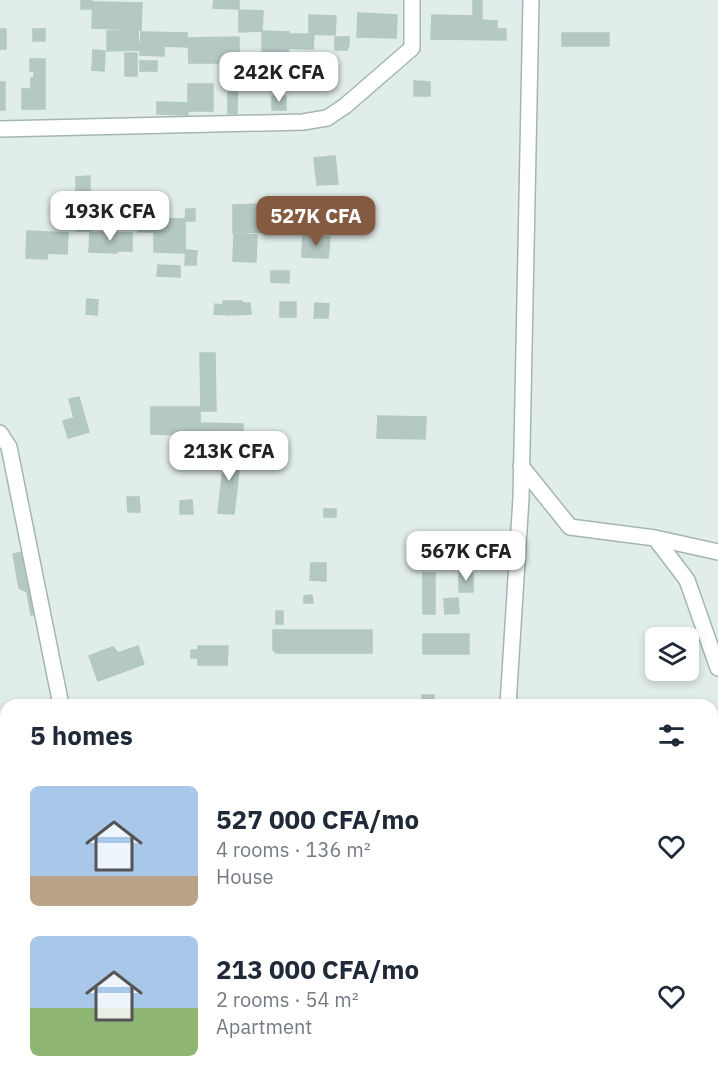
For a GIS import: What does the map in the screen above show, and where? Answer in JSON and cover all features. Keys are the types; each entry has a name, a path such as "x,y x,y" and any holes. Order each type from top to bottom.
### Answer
{"street":[{"path":"0,129 303,122 327,118 345,106 412,48 412,0"},
{"path":"508,699 521,498 531,0"},
{"path":"0,433 9,447 60,699"},
{"path":"521,466 570,527 656,538 718,552"},
{"path":"656,538 687,580 718,668"}],"building":[{"path":"81,0 92,0 92,9 81,9"},
{"path":"214,0 239,0 239,9 213,8"},
{"path":"473,0 482,0 482,20 497,21 497,29 506,29 506,40 431,39 432,15 473,16"},
{"path":"93,2 142,3 141,30 92,28"},
{"path":"239,10 263,11 262,31 239,32"},
{"path":"358,13 397,15 396,38 357,37"},
{"path":"309,15 336,16 335,35 309,34"},
{"path":"0,29 6,29 6,49 0,49"},
{"path":"33,29 45,29 45,41 33,41"},
{"path":"107,31 138,31 139,50 107,51"},
{"path":"262,31 289,32 288,57 262,56"},
{"path":"141,32 187,33 187,47 164,46 164,56 140,55"},
{"path":"562,33 609,33 609,46 562,46"},
{"path":"290,34 314,34 313,49 289,48"},
{"path":"239,37 239,63 189,63 188,38"},
{"path":"335,37 349,37 347,50 335,50"},
{"path":"93,50 105,51 104,71 92,70"},
{"path":"125,53 137,53 137,76 125,76"},
{"path":"30,59 45,59 45,109 22,109 22,89 31,89 31,78 34,78 34,71 30,71"},
{"path":"140,61 157,61 157,71 140,71"},
{"path":"223,63 238,63 237,114 228,113 228,83 223,83"},
{"path":"414,81 430,82 430,96 414,96"},
{"path":"0,82 5,82 5,110 0,110"},
{"path":"188,84 213,84 213,111 188,111"},
{"path":"272,96 286,96 286,110 272,110"},
{"path":"157,102 188,103 188,115 157,114"},
{"path":"335,156 338,184 317,185 314,158"},
{"path":"90,176 90,231 76,231 76,177"},
{"path":"262,204 262,215 270,215 270,232 233,233 233,205"},
{"path":"186,209 195,209 195,221 185,221"},
{"path":"275,209 295,210 293,233 273,232"},
{"path":"138,218 185,219 185,232 138,232"},
{"path":"27,231 68,233 67,254 47,253 47,259 26,258"},
{"path":"90,232 132,233 132,251 89,252"},
{"path":"154,232 185,233 185,253 154,252"},
{"path":"234,234 257,235 256,262 233,261"},
{"path":"303,235 330,237 328,258 302,257"},
{"path":"186,250 197,251 196,265 185,265"},
{"path":"158,265 180,266 180,277 157,276"},
{"path":"271,271 289,271 289,283 271,282"},
{"path":"87,299 98,300 97,315 86,314"},
{"path":"223,301 231,301 230,315 214,314 215,304 223,305"},
{"path":"232,301 250,303 251,314 232,315"},
{"path":"280,302 296,302 296,317 280,317"},
{"path":"315,303 329,304 328,318 314,318"},
{"path":"200,353 215,353 216,411 201,411"},
{"path":"79,397 89,432 68,438 63,421 74,418 69,399"},
{"path":"151,407 200,407 200,423 243,424 243,447 186,446 186,435 151,434"},
{"path":"378,416 426,417 425,439 377,438"},
{"path":"225,450 241,452 234,514 218,513"},
{"path":"127,497 139,497 140,512 128,512"},
{"path":"192,500 193,514 180,514 180,501"},
{"path":"324,509 336,509 336,517 324,517"},
{"path":"28,551 39,613 31,615 27,592 19,588 13,554"},
{"path":"311,563 326,563 326,581 310,580"},
{"path":"423,573 435,573 435,614 423,614"},
{"path":"459,573 473,573 473,592 459,592"},
{"path":"312,595 313,603 304,603 304,596"},
{"path":"458,598 459,613 445,614 444,599"},
{"path":"276,611 283,611 283,624 276,624"},
{"path":"273,630 372,630 372,653 276,653 273,650"},
{"path":"423,634 469,634 469,654 423,654"},
{"path":"138,646 144,664 98,681 89,656 113,647 118,653"},
{"path":"198,646 228,646 227,665 198,665 198,658 191,658 191,650 198,650"},
{"path":"422,695 434,695 434,699 422,699"}]}
